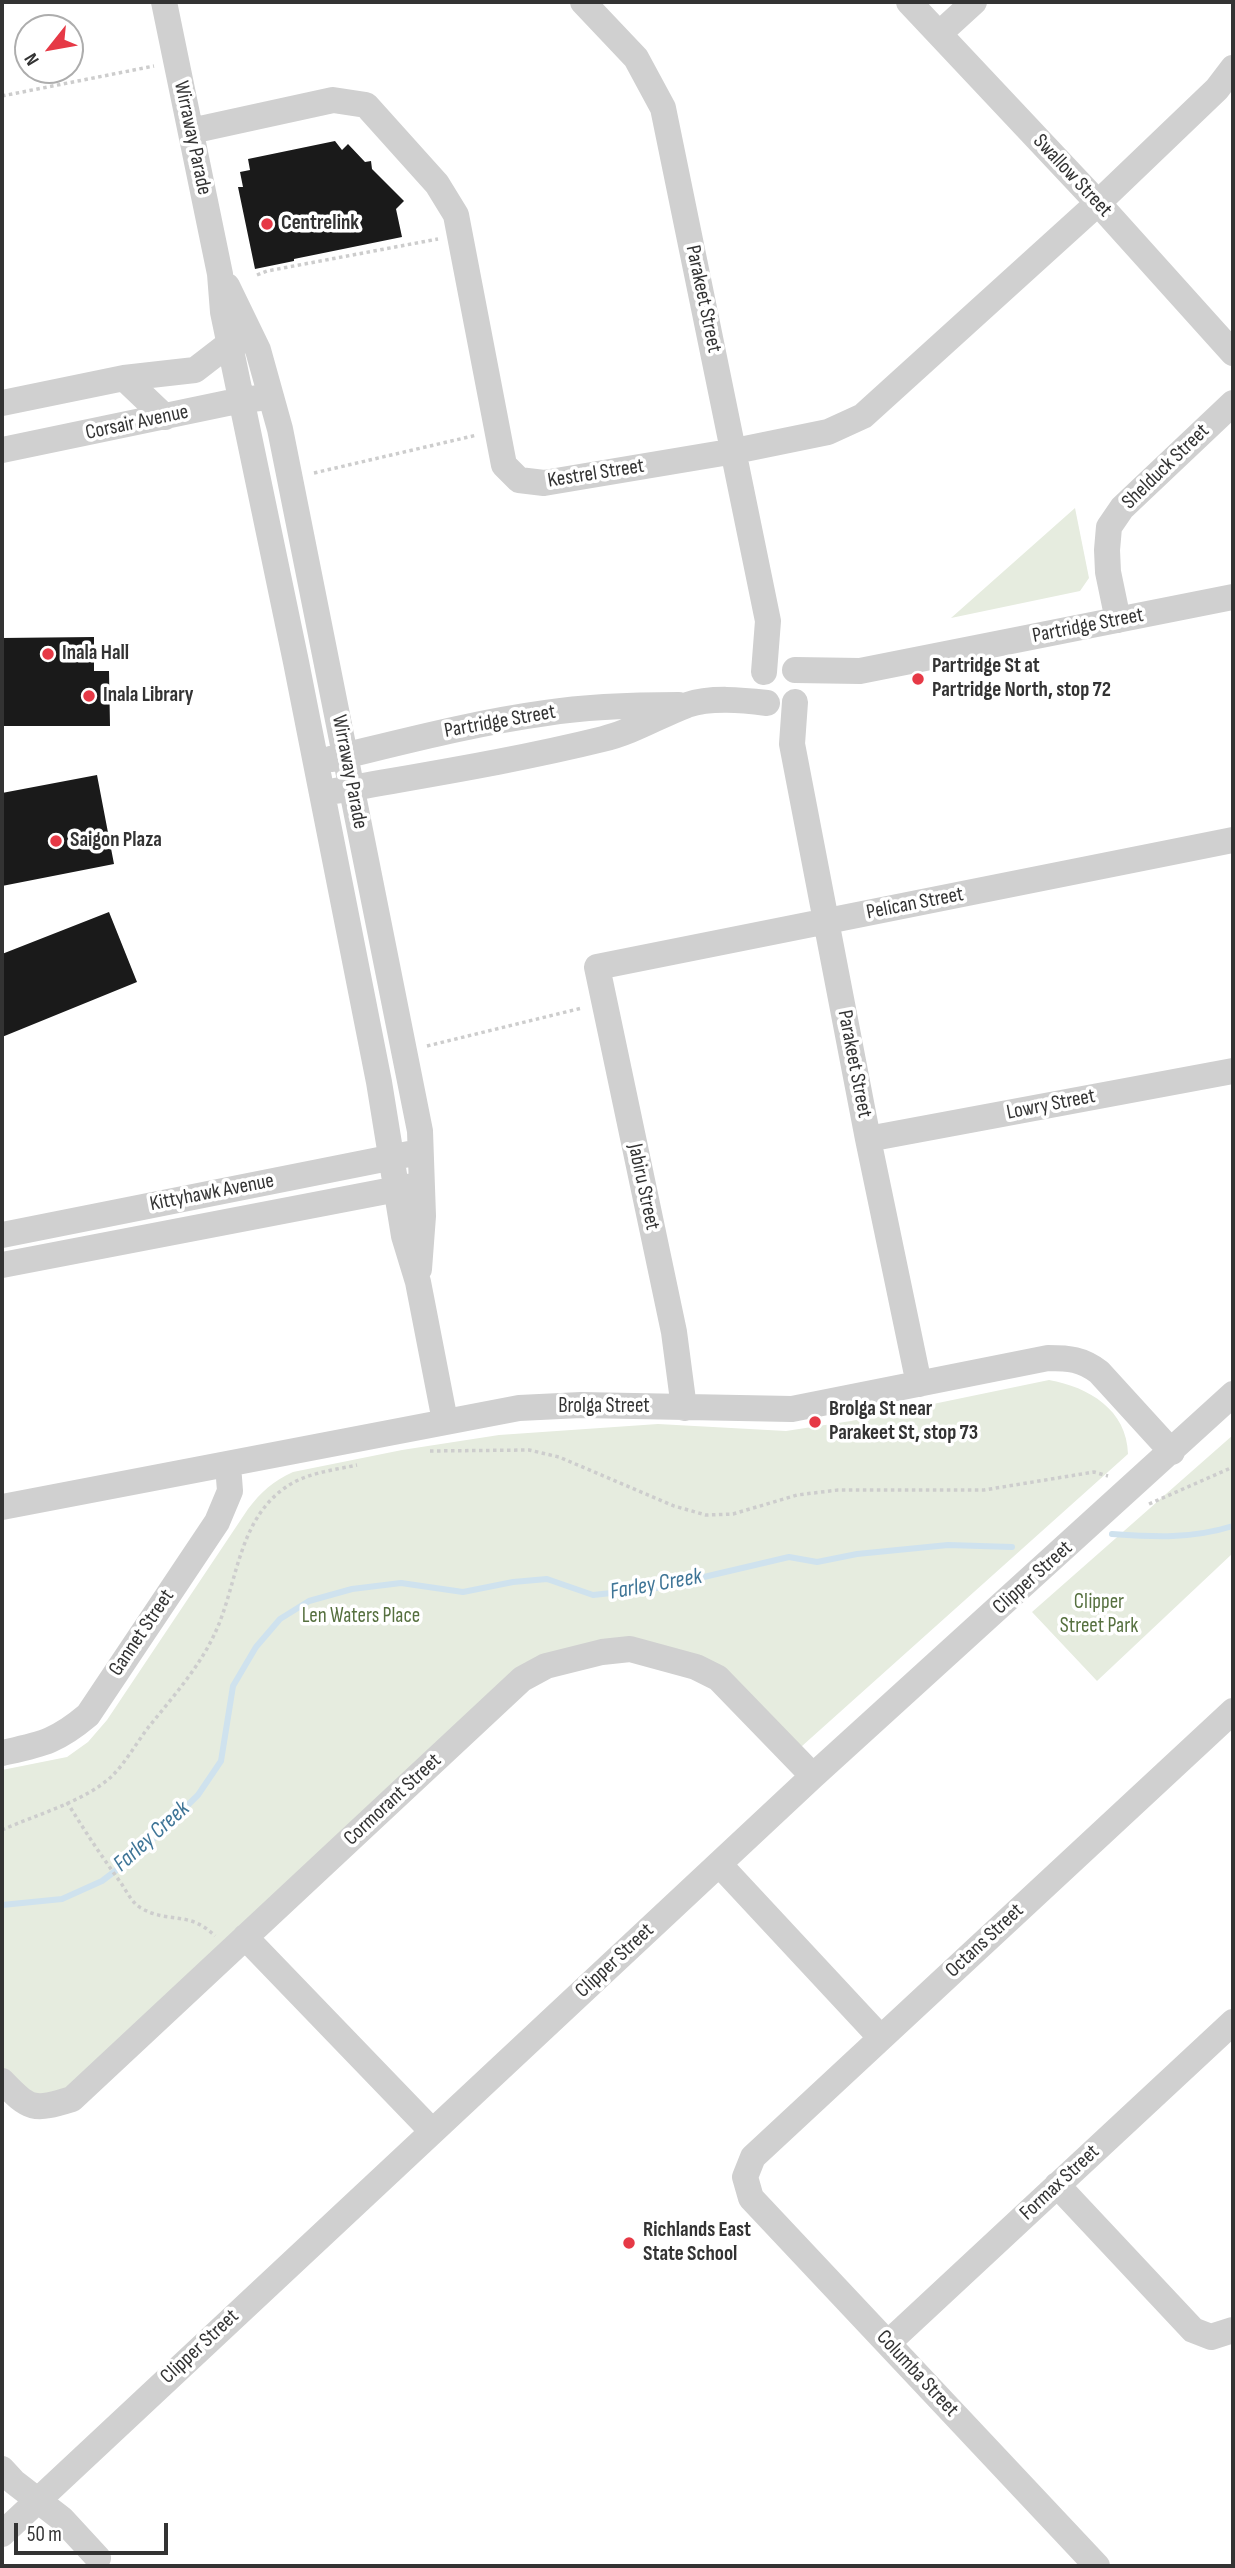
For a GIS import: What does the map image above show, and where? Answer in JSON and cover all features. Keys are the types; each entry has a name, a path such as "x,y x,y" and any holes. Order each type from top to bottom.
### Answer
{"street":[{"name":"Wirraway Parade","path":"164,2 220,274 223,312 323,793 392,1157 404,1236 418,1282 445,1421"},
{"name":"Parakeet Street","path":"583,2 636,58 663,108 735,451 777,671"},
{"name":"Swallow Street","path":"909,2 1098,203 1233,354"},
{"path":"939,34 974,2"},
{"name":"Kestrel Street","path":"191,131 333,100 366,105 437,184 456,215 503,466 519,480 544,483 735,451 828,432 863,416 1098,203 1217,89 1233,68"},
{"name":"Wirraway Parade","path":"220,274 237,303 258,350 272,397 420,1131 423,1234 418,1282"},
{"path":"2,403 124,378 195,370 230,343"},
{"path":"124,378 165,417"},
{"name":"Corsair Avenue","path":"2,450 243,400 272,397"},
{"name":"Shelduck Street","path":"1118,620 1108,572 1109,527 1122,508 1233,404"},
{"name":"Partridge Street","path":"316,762 468,726 547,712 623,705 784,702 860,671 1233,597"},
{"path":"777,671 802,682 784,702 760,691 777,671"},
{"name":"Partridge Street","path":"323,793 537,755 623,735 777,671 860,671"},
{"name":"Parakeet Street","path":"784,702 868,1139 919,1384"},
{"name":"Pelican Street","path":"597,967 1233,840"},
{"name":"Jabiru Street","path":"597,967 674,1332 684,1408"},
{"name":"Lowry Street","path":"868,1139 1233,1071"},
{"name":"Kittyhawk Avenue","path":"2,1235 422,1153"},
{"name":"Kittyhawk Avenue","path":"2,1265 422,1185"},
{"name":"Brolga Street","path":"2,1507 519,1408 581,1405 792,1409 1048,1358 1074,1358 1087,1363 1172,1452"},
{"name":"Clipper Street","path":"2,2534 813,1776 1233,1394"},
{"name":"Gannet Street","path":"2,1752 38,1745 64,1734 88,1715 217,1522 230,1490 228,1465"},
{"name":"Cormorant Street","path":"2,2081 23,2103 43,2108 72,2099 522,1679 546,1666 602,1652 631,1649 696,1667 718,1678 813,1776"},
{"name":"Octans Street","path":"745,2177 752,2157 1233,1710"},
{"path":"719,1864 881,2038"},
{"path":"237,1945 432,2131"},
{"name":"Formax Street","path":"888,2343 1233,2022"},
{"name":"Columba Street","path":"745,2177 751,2198 888,2343 1085,2562"},
{"path":"1057,2185 1193,2330 1211,2337 1233,2330"},
{"path":"2,2469 14,2482 62,2519 98,2558"}],"path":[{"path":"2,96 176,61"},
{"path":"257,275 461,235"},
{"path":"314,473 496,431"},
{"path":"425,1047 605,1003"},
{"path":"420,1451 529,1450 559,1457 674,1506 706,1515 733,1514 797,1495 838,1490 984,1490 1094,1472 1110,1477 1142,1507 1233,1467"},
{"path":"2,1830 90,1792 112,1776 201,1658 223,1614 244,1541 262,1508 286,1486 317,1474 369,1462"},
{"path":"67,1802 94,1846 137,1906 154,1915 186,1918 237,1945"}],"green space":[{"path":"1075,508 1089,578 1080,591 951,618"},
{"name":"Len Waters Place","path":"1049,1380 1078,1388 1103,1403 1121,1425 1128,1454 792,1755 718,1678 630,1649 546,1666 43,2108 2,2081 2,1770 67,1757 88,1742 107,1720 248,1509 279,1479 293,1472 402,1450 499,1435 658,1424 786,1431 851,1421"},
{"name":"Clipper Street Park","path":"1233,1435 1233,1553 1097,1681 1032,1612"}],"building":[{"path":"335,141 342,150 348,144 365,162 371,161 372,169 404,201 396,209 402,237 255,269 238,187 243,187 240,172 250,170 248,159"},
{"path":"94,637 94,671 109,671 110,726 2,726 2,638"},
{"name":"Saigon Plaza","path":"97,775 114,864 2,886 2,793"},
{"path":"109,912 137,982 2,1037 2,954"}],"waterway":[{"name":"Farley Creek","path":"1112,1534 1188,1535 1233,1526"},
{"name":"Farley Creek","path":"2,1905 62,1899 102,1881 140,1852 198,1795 221,1761 233,1686 256,1647 280,1619 309,1601 352,1589 401,1583 463,1592 513,1582 547,1579 593,1595 657,1588 789,1557 817,1562 857,1554 948,1545 1012,1547"}],"place":[{"name":"Centrelink","path":"267,224"},
{"name":"Inala Hall","path":"48,654"},
{"name":"Partridge St at Partridge North, stop 72","path":"918,679"},
{"name":"Inala Library","path":"89,696"},
{"name":"Saigon Plaza","path":"56,841"},
{"name":"Brolga St near Parakeet St, stop 73","path":"815,1422"},
{"name":"Richlands East State School","path":"629,2243"}]}
